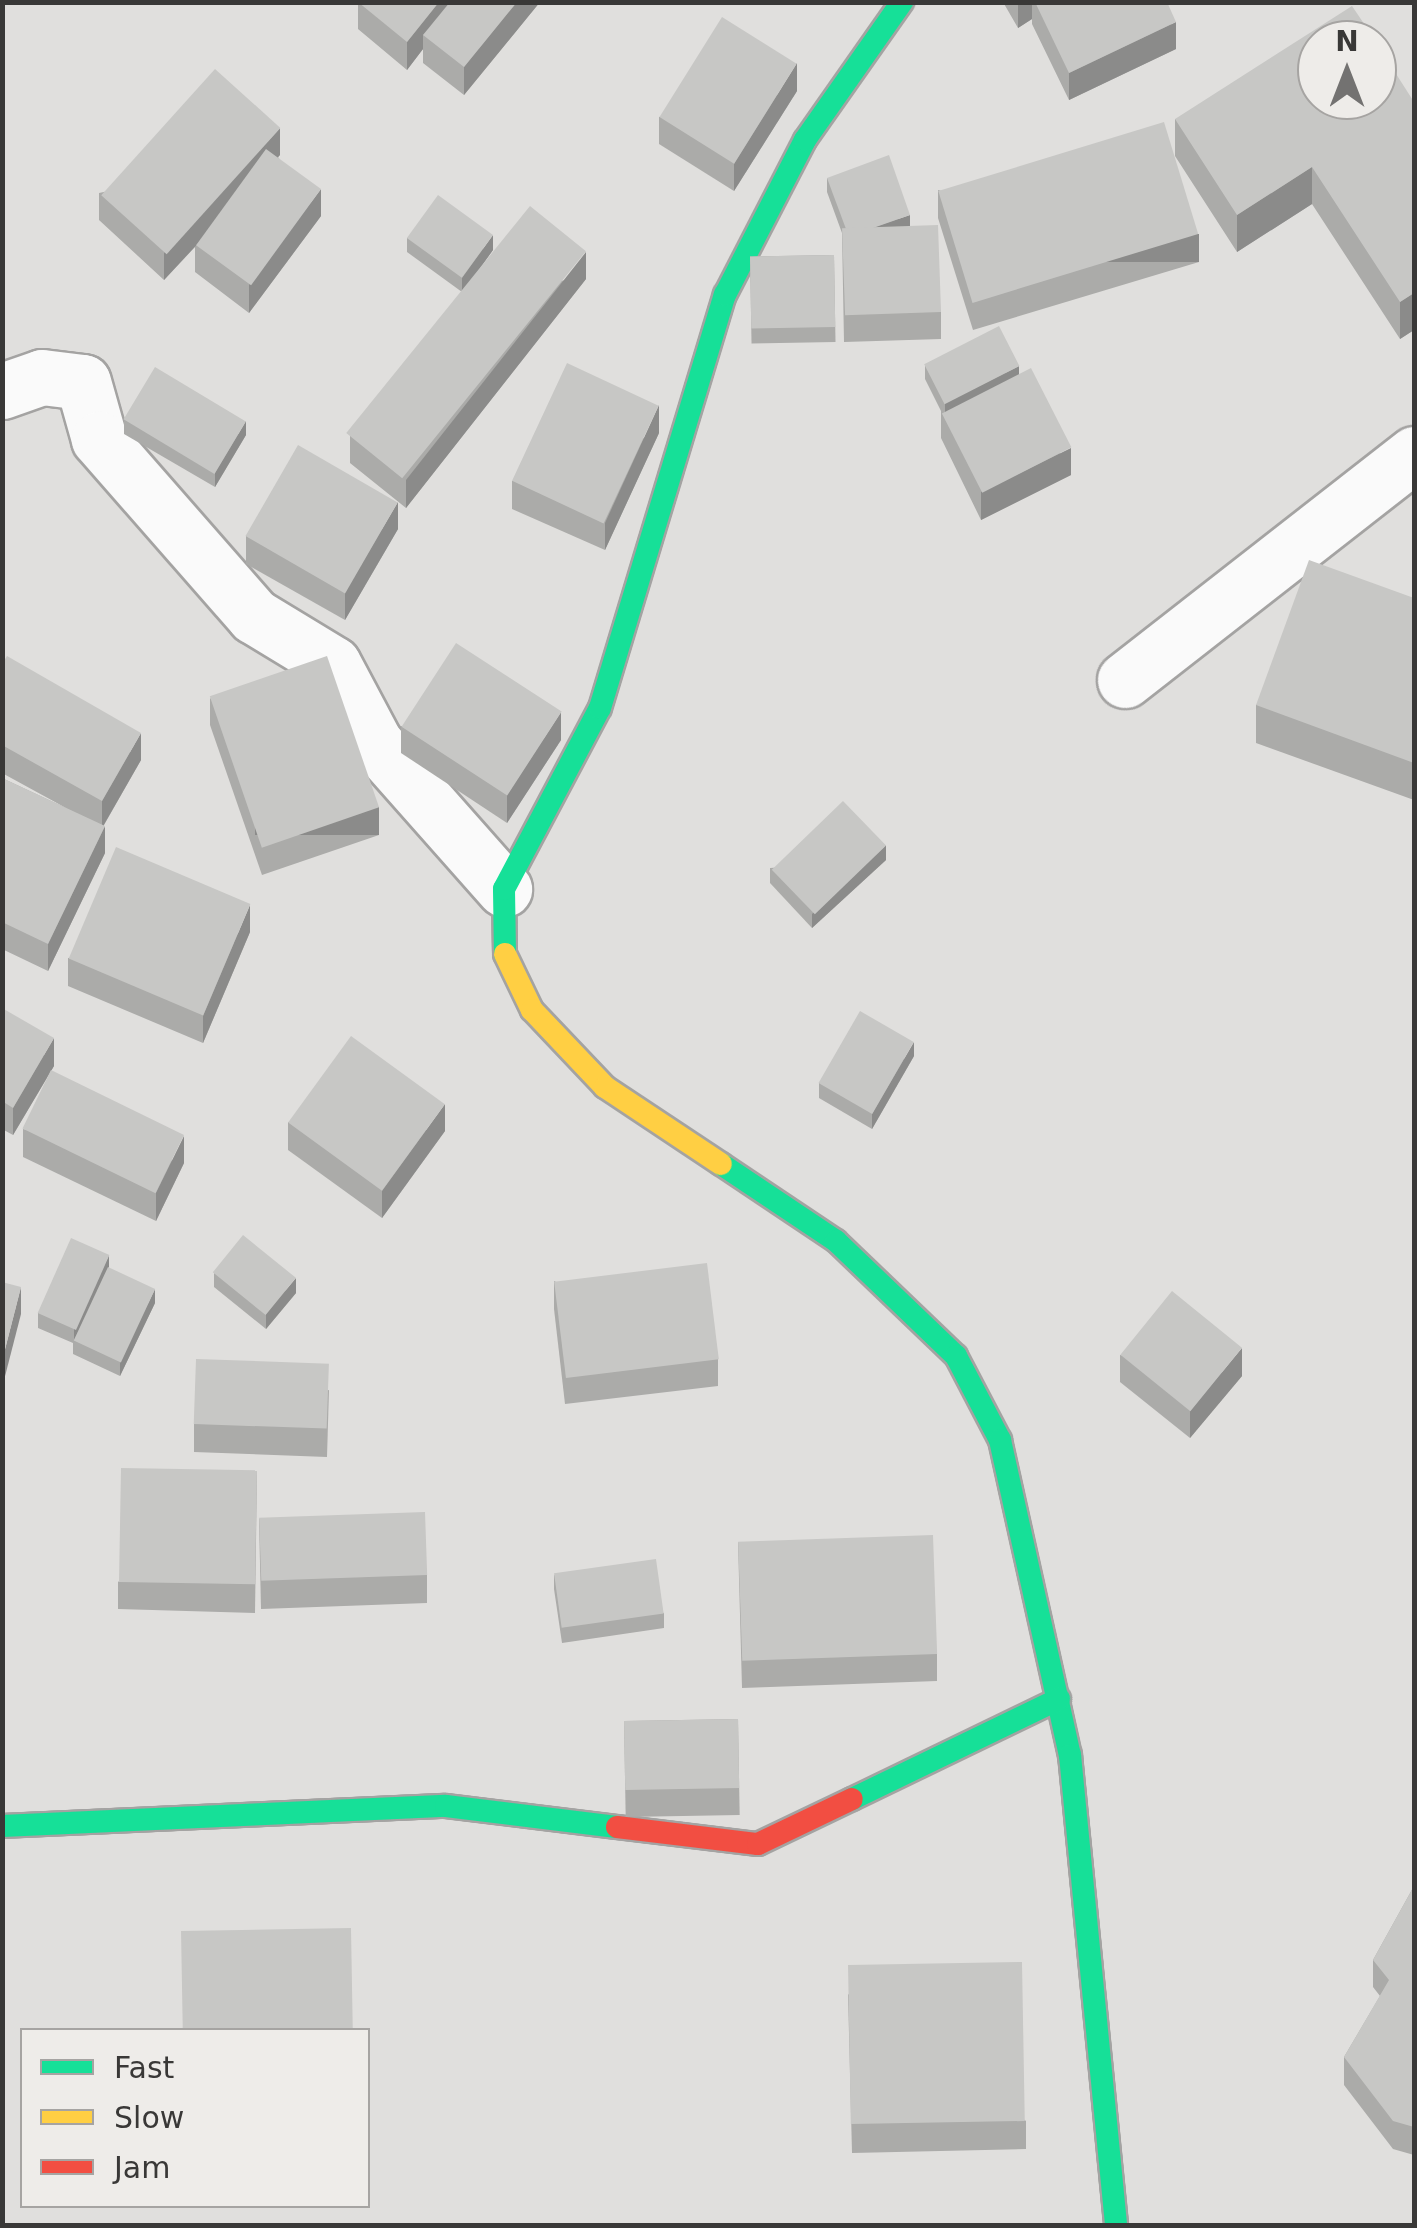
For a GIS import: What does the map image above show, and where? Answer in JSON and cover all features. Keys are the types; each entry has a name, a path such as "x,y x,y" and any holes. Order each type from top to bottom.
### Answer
{"street":[{"path":"902,2 805,140 724,295 649,561 600,708 504,890 504,951 532,1010 605,1087 836,1241 956,1356 1000,1440 1059,1699 1116,2226"},
{"path":"2,391 42,377 83,382 100,440 254,616 333,664 375,742 504,890"},
{"path":"1125,680 1414,454"},
{"path":"2,1826 446,1806 758,1844 1059,1699"}],"building":[{"path":"358,2 439,2 407,42"},
{"path":"450,2 517,2 464,67 423,35"},
{"path":"1035,2 1167,2 1176,22 1069,73"},
{"path":"1352,6 1361,20 1330,20"},
{"path":"722,17 797,64 734,164 659,117"},
{"path":"1297,41 1297,120 1397,120 1397,75 1414,102 1414,293 1400,302 1312,167 1237,215 1175,119"},
{"path":"215,69 280,128 167,254 101,195"},
{"path":"1164,122 1198,234 973,303 938,191"},
{"path":"266,149 321,189 251,285 196,245"},
{"path":"889,155 910,215 873,228 846,229 827,178"},
{"path":"438,195 493,235 462,278 407,238"},
{"path":"530,206 586,251 402,478 346,433"},
{"path":"938,225 941,312 845,315 842,228"},
{"path":"834,255 835,327 751,328 750,256"},
{"path":"999,326 1019,366 945,404 924,364"},
{"path":"567,363 659,406 604,524 512,481"},
{"path":"155,367 246,422 214,474 124,419"},
{"path":"1031,368 1071,447 982,493 942,413"},
{"path":"298,445 398,502 345,593 246,536"},
{"path":"1309,560 1414,598 1414,763 1256,705"},
{"path":"456,643 562,712 507,795 402,727"},
{"path":"7,656 141,733 102,801 2,745 2,664"},
{"path":"327,656 379,807 262,848 210,696"},
{"path":"2,778 105,826 48,944 2,922"},
{"path":"843,801 886,846 815,914 772,870"},
{"path":"116,847 250,904 203,1015 69,958"},
{"path":"2,1008 54,1038 13,1108 2,1101"},
{"path":"860,1011 914,1042 872,1114 819,1083"},
{"path":"351,1036 445,1104 382,1191 288,1123"},
{"path":"51,1070 184,1135 156,1193 23,1128"},
{"path":"243,1235 296,1278 266,1315 213,1272"},
{"path":"71,1238 109,1255 76,1330 38,1313"},
{"path":"707,1263 719,1359 566,1378 554,1282"},
{"path":"108,1267 155,1289 121,1362 74,1340"},
{"path":"2,1282 21,1287 2,1361"},
{"path":"1172,1291 1242,1348 1190,1411 1120,1355"},
{"path":"196,1359 329,1364 327,1429 194,1424"},
{"path":"121,1468 257,1470 255,1584 119,1582"},
{"path":"425,1512 427,1575 261,1581 259,1518"},
{"path":"933,1535 937,1654 742,1661 738,1542"},
{"path":"656,1559 664,1613 562,1628 554,1573"},
{"path":"738,1719 739,1788 625,1790 624,1721"},
{"path":"1414,1886 1414,2127 1393,2121 1344,2057 1389,1980 1373,1960"},
{"path":"351,1928 353,2028 183,2028 181,1931"},
{"path":"1022,1962 1025,2121 851,2124 848,1965"}],"traffic: fast":[{"path":"505,954 504,889 600,708 725,295 805,140 902,2"},
{"path":"721,1164 836,1241 956,1356 1000,1440 1070,1755 1116,2226"},
{"path":"852,1799 1059,1699"},
{"path":"2,1826 446,1806 617,1827"}],"traffic: slow":[{"path":"505,954 532,1010 605,1087 721,1164"}],"traffic: jam":[{"path":"617,1827 758,1844 852,1799"}]}
